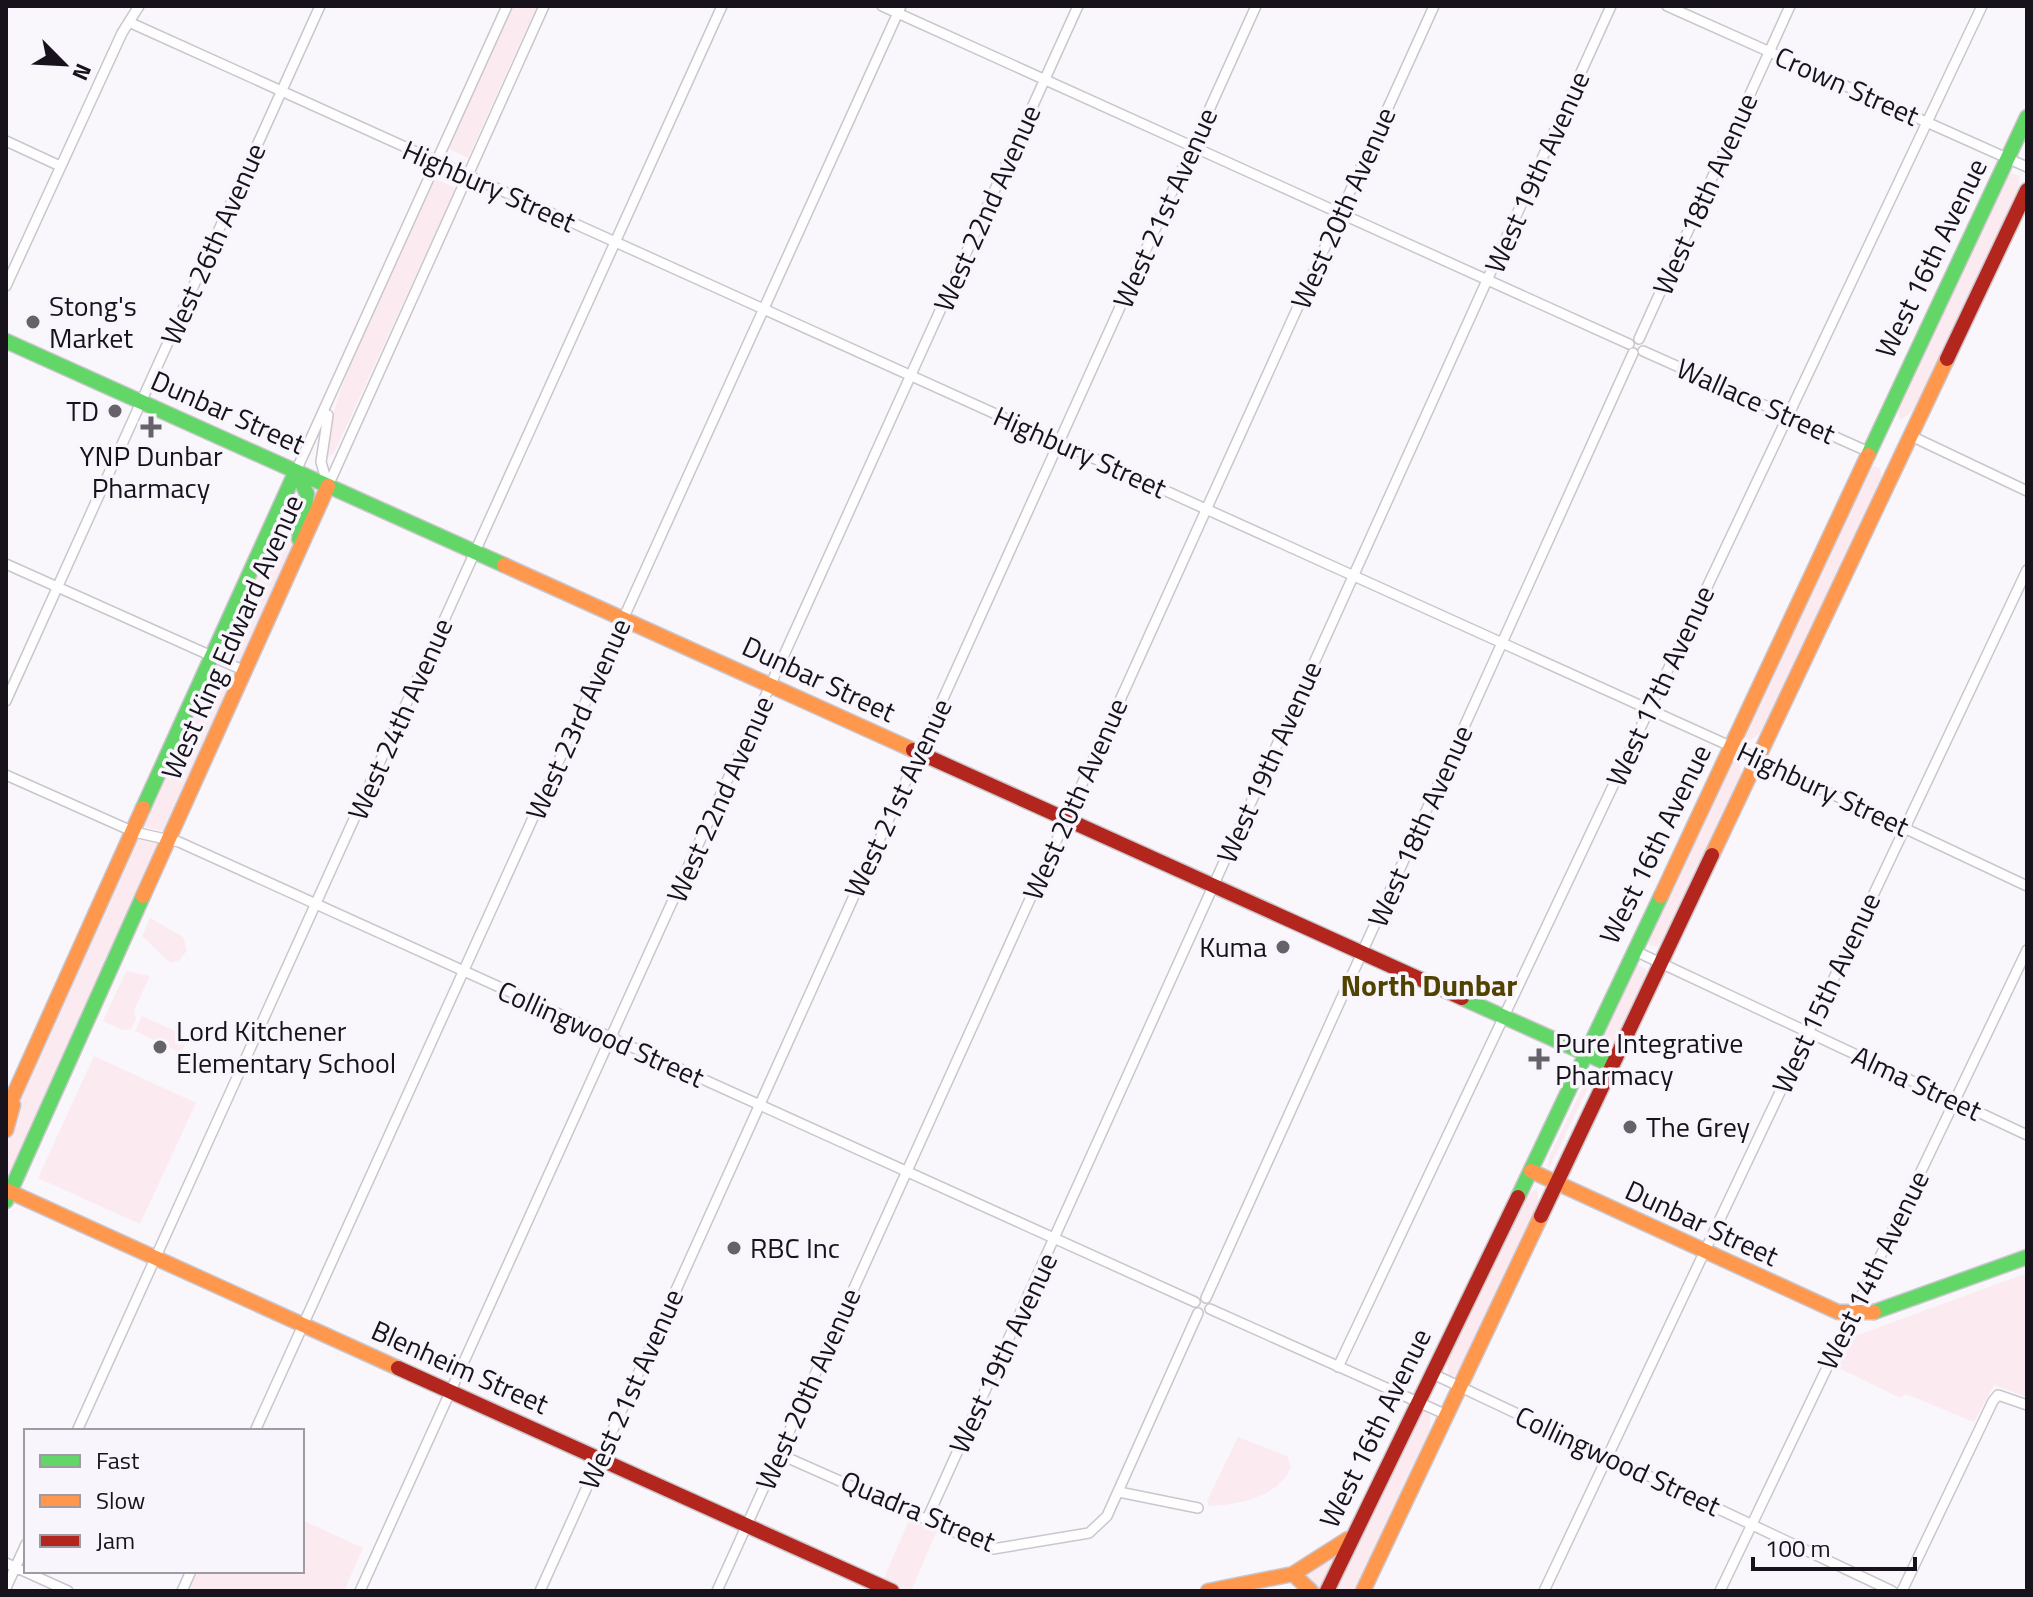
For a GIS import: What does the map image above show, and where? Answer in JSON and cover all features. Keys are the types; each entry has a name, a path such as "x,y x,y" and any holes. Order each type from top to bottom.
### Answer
{"main road":[{"name":"West 16th Avenue","path":"1327,1591 1531,1171 2027,117"},
{"name":"West 16th Avenue","path":"1363,1591 2027,190"},
{"name":"Dunbar Street","path":"6,341 1611,1065"},
{"name":"West King Edward Avenue","path":"6,1112 296,471"},
{"path":"296,471 307,494 298,537 301,547"},
{"name":"West King Edward Avenue","path":"7,1191 328,486"},
{"path":"6,1130 17,1089"},
{"name":"Dunbar Street","path":"1531,1171 1824,1309 1853,1313"},
{"name":"Blenheim Street","path":"7,1191 892,1591"},
{"path":"1853,1313 1894,1306 2027,1257"},
{"path":"1208,1591 1293,1574 1320,1560 1353,1535"},
{"path":"1293,1574 1311,1591"}],"street":[{"path":"6,286 122,33 139,6"},
{"name":"West 26th Avenue","path":"6,701 320,6"},
{"name":"West King Edward Avenue","path":"296,471 507,6"},
{"name":"West King Edward Avenue","path":"328,486 544,6"},
{"name":"West 24th Avenue","path":"78,1429 722,6"},
{"name":"Wallace Street","path":"882,6 899,9 1044,80 1869,452"},
{"name":"West 22nd Avenue","path":"360,1591 1078,6"},
{"name":"West 21st Avenue","path":"540,1591 1256,6"},
{"name":"West 20th Avenue","path":"717,1591 1434,6"},
{"name":"West 19th Avenue","path":"927,1519 1611,6"},
{"name":"Crown Street","path":"1667,6 2027,167"},
{"name":"West 18th Avenue","path":"1206,1298 1790,6"},
{"name":"West 17th Avenue","path":"1338,1367 1982,6"},
{"name":"West 23rd Avenue","path":"256,1429 899,9"},
{"name":"Highbury Street","path":"131,23 1730,746 2027,886"},
{"path":"6,141 60,166"},
{"path":"328,486 321,462 324,426 336,384"},
{"path":"1909,435 2027,491"},
{"path":"6,564 245,671"},
{"name":"West 15th Avenue","path":"1544,1591 2027,570"},
{"name":"Collingwood Street","path":"6,775 134,832 161,840 169,838 1195,1302"},
{"name":"Alma Street","path":"1633,950 2027,1135"},
{"name":"West 14th Avenue","path":"1720,1591 2027,950"},
{"path":"1198,1508 1119,1492 1198,1313 1195,1302 1206,1298 1210,1309"},
{"path":"1198,1313 1210,1309 1447,1415"},
{"name":"Collingwood Street","path":"1431,1373 1892,1591"},
{"path":"1902,1591 1998,1395 2027,1405"},
{"name":"Quadra Street","path":"779,1454 993,1549 1089,1533 1104,1522 1119,1492"},
{"path":"6,1588 11,1565 24,1547"},
{"path":"29,1573 68,1591"}],"shaded area":[{"path":"512,6 537,6 468,158 447,148"},
{"path":"2011,173 2020,176 2017,195 1917,408 1900,420 1897,404 2001,182"},
{"path":"435,179 456,188 334,453 326,459 328,435 351,363"},
{"path":"1873,466 1880,468 1882,480 1764,730 1747,743 1744,726 1864,473"},
{"path":"301,493 292,545 260,623 240,661 223,654 222,649 286,509"},
{"path":"215,668 234,676 234,680 165,831 141,827"},
{"path":"1739,760 1742,778 1669,932 1658,946 1650,946 1647,941 1723,774 1734,761"},
{"path":"147,838 160,844 10,1172 6,1170 10,1124 24,1085 136,841"},
{"path":"150,918 183,937 187,950 180,960 170,963 142,936"},
{"path":"1637,964 1646,969 1633,1012 1614,1041 1607,1048 1601,1048 1598,1044 1628,973"},
{"path":"126,971 150,976 134,1010 136,1019 131,1029 122,1030 103,1021"},
{"path":"142,1016 188,1037 181,1053 135,1031"},
{"path":"94,1056 196,1103 140,1224 38,1178"},
{"path":"1592,1068 1592,1080 1548,1170 1549,1157"},
{"path":"1537,1188 1539,1205 1466,1361 1454,1376 1449,1376 1447,1364 1452,1342 1522,1199"},
{"path":"2027,1273 2027,1397 1994,1385 1974,1422 1906,1394 1900,1398 1833,1365 1843,1345 1855,1336"},
{"path":"1424,1408 1430,1415 1430,1431 1354,1591 1334,1591"},
{"path":"1238,1437 1287,1456 1291,1467 1277,1486 1267,1492 1233,1504 1209,1506 1207,1501"},
{"path":"911,1516 938,1528 911,1591 907,1591 883,1580"},
{"path":"304,1521 363,1548 344,1591 189,1591 197,1573 304,1573"},
{"path":"1336,1554 1320,1591 1300,1574"}],"traffic: fast":[{"path":"1868,455 2027,117"},
{"path":"6,341 504,565"},
{"path":"296,471 307,494 299,539"},
{"path":"143,808 296,471"},
{"path":"6,1201 143,896"},
{"path":"1518,1197 1661,896"},
{"path":"1462,998 1611,1065"},
{"path":"1874,1312 2027,1257"}],"traffic: slow":[{"path":"1712,855 1947,359"},
{"path":"1661,896 1868,455"},
{"path":"143,896 328,486"},
{"path":"504,565 913,750"},
{"path":"6,1112 143,808"},
{"path":"6,1130 13,1105"},
{"path":"1531,1171 1838,1312 1874,1312"},
{"path":"6,1190 398,1368"},
{"path":"1363,1591 1541,1216"},
{"path":"1208,1591 1293,1574 1348,1539"},
{"path":"1293,1574 1311,1591"}],"traffic: jam":[{"path":"1947,359 2027,190"},
{"path":"913,750 1462,998"},
{"path":"1541,1216 1712,855"},
{"path":"1327,1591 1518,1197"},
{"path":"398,1368 892,1591"}],"place":[{"name":"Stong's Market","path":"33,322"},
{"name":"TD","path":"115,411"},
{"name":"YNP Dunbar Pharmacy","path":"151,427"},
{"name":"Kuma","path":"1283,947"},
{"name":"Lord Kitchener Elementary School","path":"160,1047"},
{"name":"Pure Integrative Pharmacy","path":"1539,1059"},
{"name":"The Grey","path":"1630,1127"},
{"name":"RBC Inc","path":"734,1248"}],"district":[{"name":"North Dunbar","path":"1429,986"}]}
